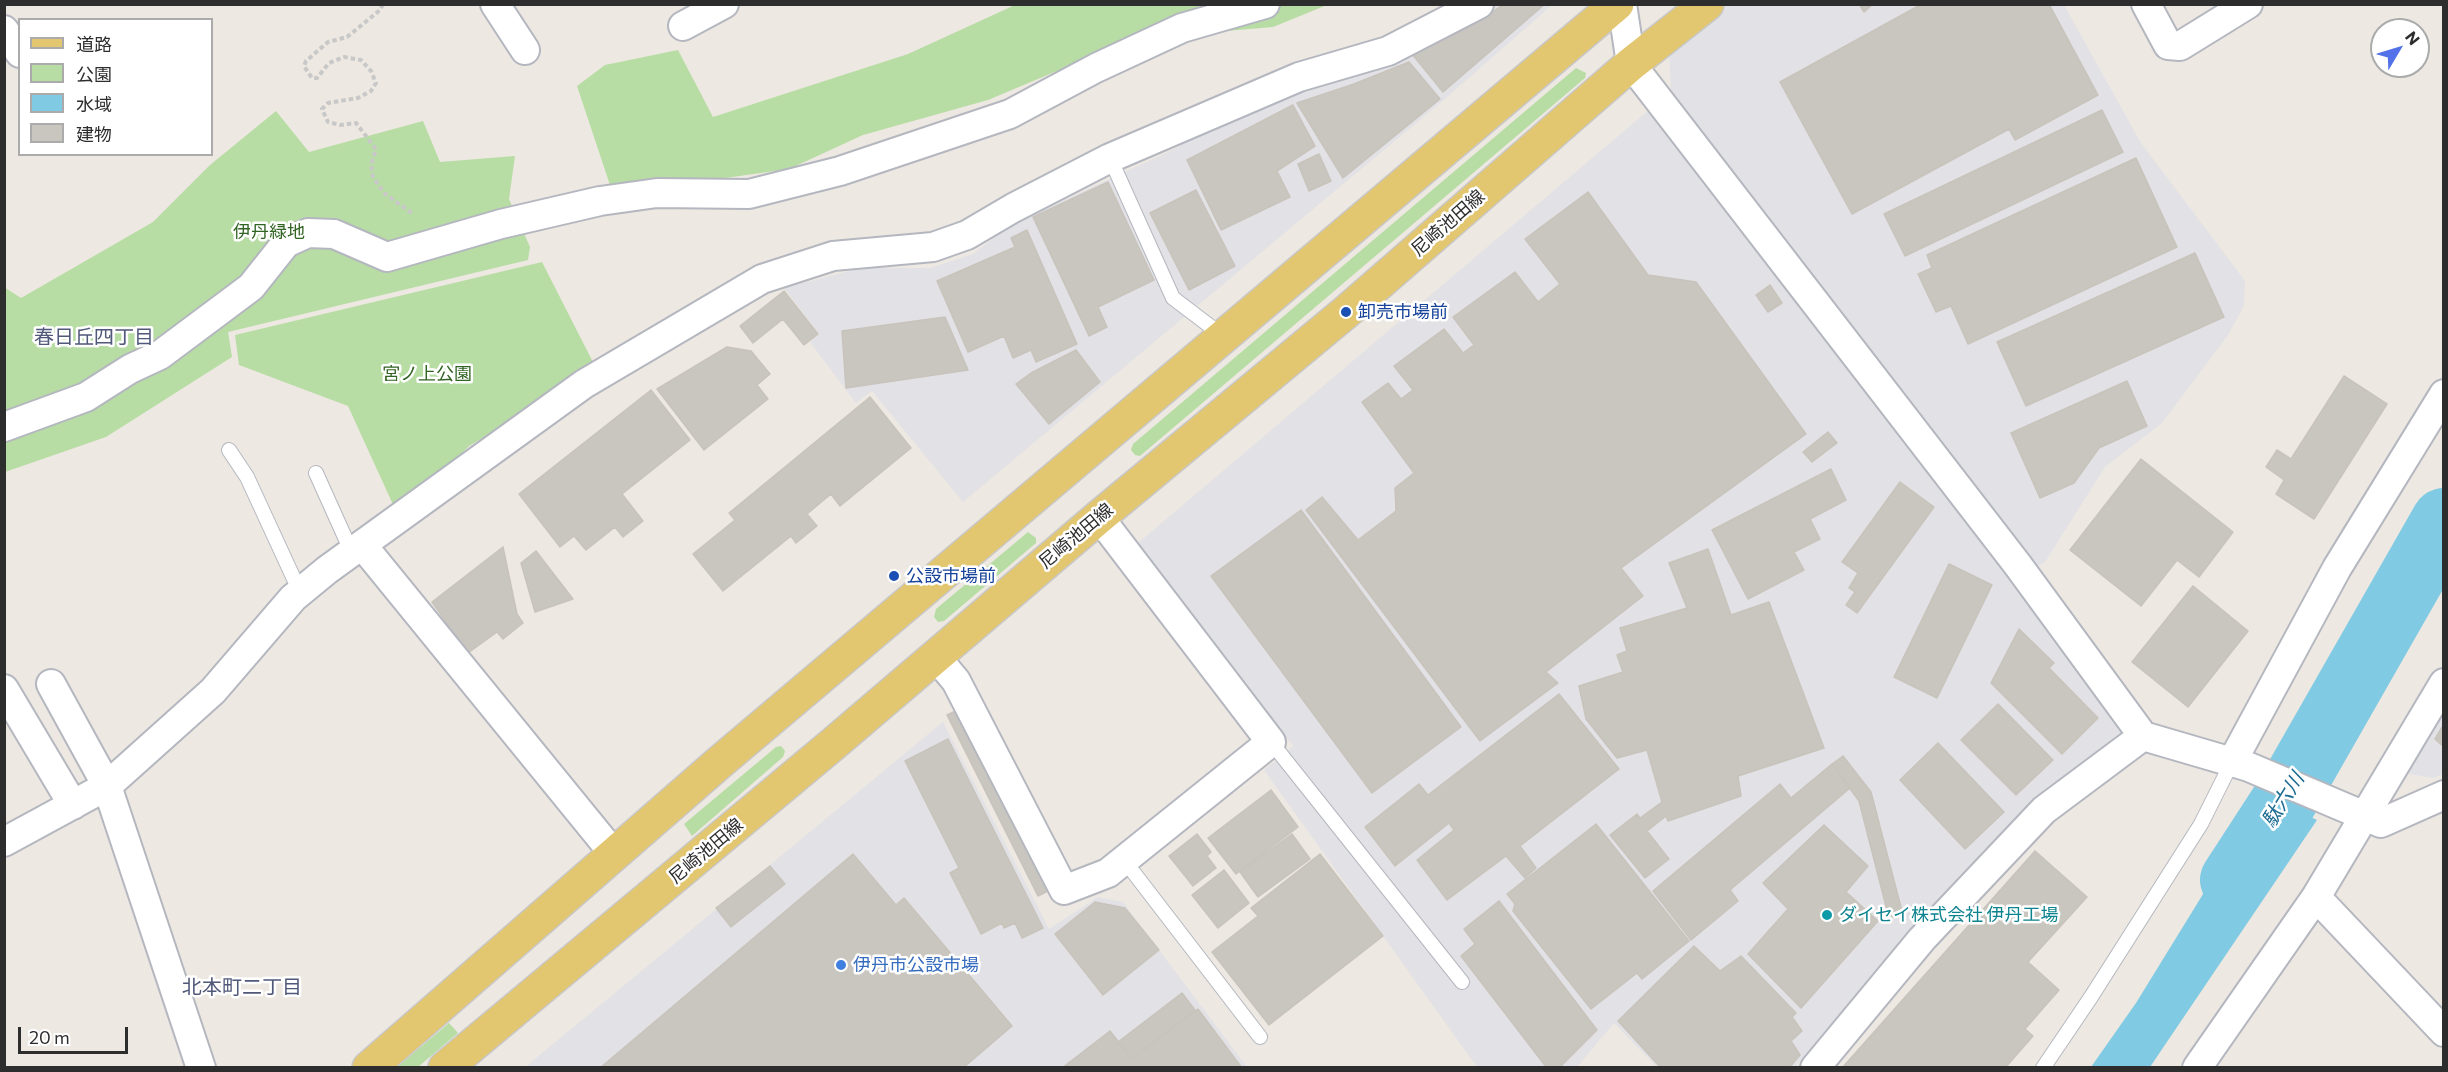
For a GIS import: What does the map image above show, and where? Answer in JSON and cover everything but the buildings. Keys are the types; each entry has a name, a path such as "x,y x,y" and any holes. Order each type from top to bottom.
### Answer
{"main road":[{"path":"369,1068 614,854 1619,4"},
{"name":"尼崎池田線","path":"445,1068 1354,304 1631,64 1707,4"}],"street":[{"path":"683,26 724,4"},
{"path":"4,427 86,397 130,369 160,355 251,287 286,243 308,233 334,234 387,257 429,244 600,201 657,193 749,194 840,171 1010,114 1096,68 1182,28 1265,4"},
{"path":"4,842 107,786 213,691 300,592 490,450 584,384 762,279 833,256 933,247 967,235 1013,207 1110,158 1299,77 1388,51 1479,4"},
{"path":"1619,4 1631,64 2017,564 2143,736 2241,765 2381,823 2444,795"},
{"path":"2146,4 2168,45 2180,46 2248,4"},
{"path":"508,12 525,50"},
{"path":"2241,765 2337,568 2444,394"},
{"path":"936,657 956,681 1064,890 1108,873 1271,742 1099,517"},
{"path":"357,549 614,854"},
{"path":"2197,1068 2316,897 2356,814 2444,683"},
{"path":"51,684 107,786 201,1068"},
{"path":"4,689 73,805"},
{"path":"1815,1068 1922,939 2044,810 2143,736"},
{"path":"2316,897 2417,989 2444,1032"}],"lane":[{"path":"1110,158 1173,298 1225,337"},
{"path":"229,450 247,477 300,592"},
{"path":"316,473 357,549"},
{"path":"1271,742 1462,982"},
{"path":"2043,1068 2091,997 2200,824 2241,765"},
{"path":"1124,860 1260,1037"}],"path":[{"path":"383,4 380,10 347,37 328,42 306,61 304,66 312,78 316,78 329,63 344,57 361,60 371,70 376,83 371,91 358,98 328,103 322,110 328,122 340,125 356,123 376,149 371,165 373,177 384,194 424,224 429,244"}],"shaded area":[{"path":"1492,5 1552,5 1446,98 963,502 872,391 856,403 810,342 819,334 784,288 861,268 930,268 973,254 1012,224 1177,148 1189,139"},
{"path":"1728,5 2064,5 2141,143 2245,281 2244,306 2228,335 2162,423 2105,467 2045,562 2036,567 1671,92 1669,54"},
{"path":"1650,109 2128,728 2124,735 2088,759 1998,836 1795,1067 1657,1067 1614,1023 1577,1067 1477,1067 1264,770 1293,746 1138,543"},
{"path":"2443,700 2443,774 2434,778 2403,773"},
{"path":"943,722 1049,929 1098,897 1123,902 1247,1067 524,1068"}],"green space":[{"path":"1015,5 1327,5 1273,27 1133,39 988,100 863,135 789,169 697,182 611,188 577,86 605,65 678,50 713,117 908,54"},
{"path":"1576,68 1586,73 1585,78 1140,456 1135,455 1131,450 1133,444"},
{"name":"伊丹緑地","path":"276,111 309,152 423,121 440,162 515,156 509,199 530,247 528,260 228,332 232,357 106,437 5,472 4,287 21,298 153,222 210,165"},
{"name":"宮ノ上公園","path":"542,262 597,370 469,446 433,482 395,509 348,406 239,365 235,335"},
{"path":"1028,532 1036,538 1036,543 944,621 938,622 934,617 936,609"},
{"path":"781,746 785,751 783,757 692,836 684,824 776,747"},
{"path":"449,1023 458,1033 418,1067 397,1067"}],"water":[{"path":"2264,795 2317,820 2150,1067 2091,1067 2136,1003"}],"waterway":[{"name":"駄六川","path":"2233,880 2283,803 2444,521"}],"place":[{"name":"卸売市場前","path":"1346,312"},
{"name":"公設市場前","path":"894,576"},
{"name":"ダイセイ株式会社 伊丹工場","path":"1827,915"},
{"name":"伊丹市公設市場","path":"841,965"}],"district":[{"name":"春日丘四丁目","path":"94,337"},
{"name":"北本町二丁目","path":"242,987"}]}
